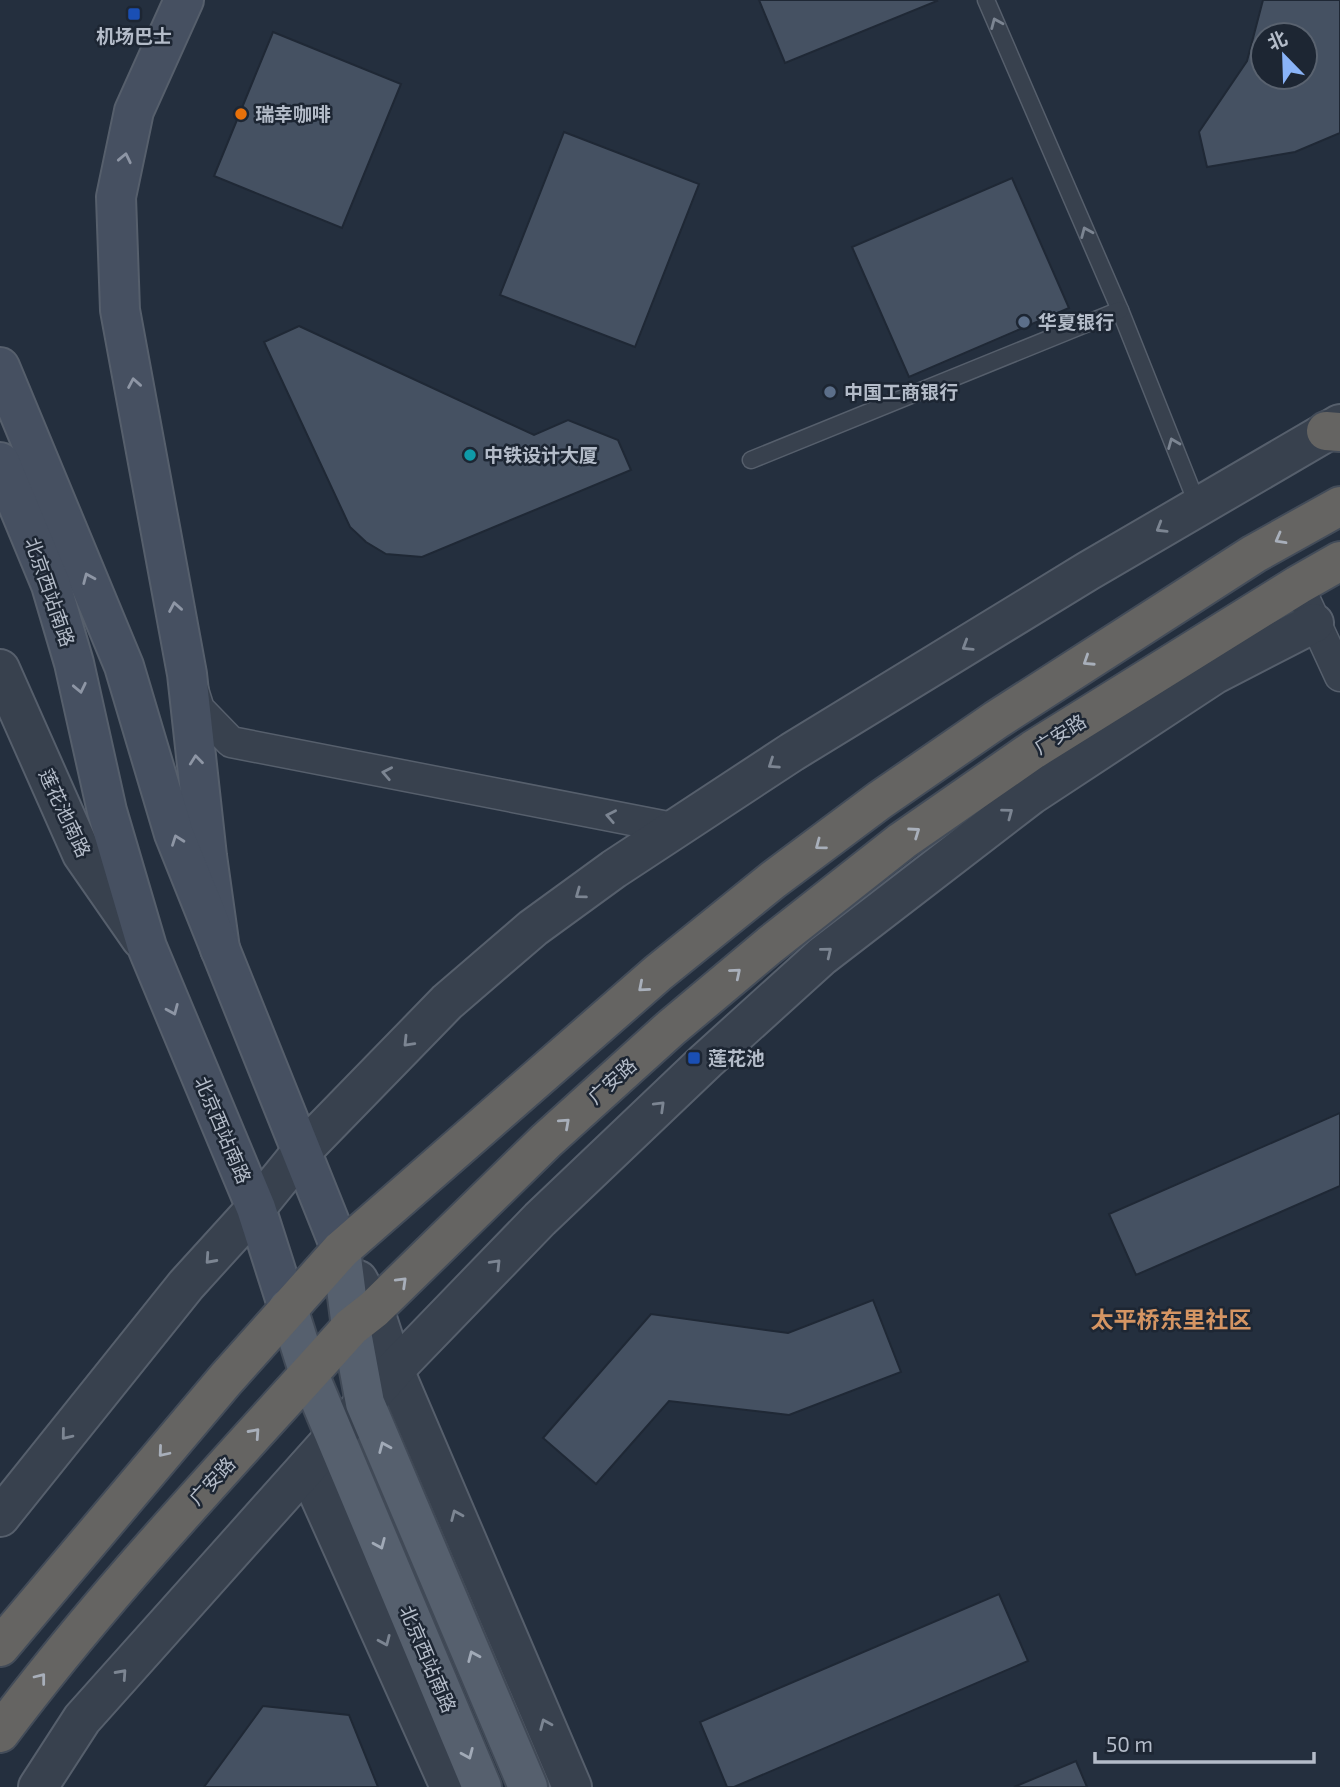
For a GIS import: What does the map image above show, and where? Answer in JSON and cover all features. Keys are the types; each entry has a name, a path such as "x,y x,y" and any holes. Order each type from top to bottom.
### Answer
{"highway":[{"path":"0,1647 217,1389 341,1250 659,973 773,880 869,808 996,720 1242,561 1340,506"},
{"name":"广安路","path":"0,1733 44,1674 177,1520 309,1374 545,1141 671,1028 770,945 902,841 1033,750 1340,561"}],"main road":[{"path":"184,4 134,111 116,197 120,310 187,674 220,949"},
{"name":"北京西站南路","path":"0,367 124,666 174,834 341,1250 363,1318 365,1402 528,1787"},
{"name":"北京西站南路","path":"0,462 51,585 74,663 107,811 147,947 256,1208 309,1374 482,1787"}],"street":[{"path":"0,1517 186,1285 256,1208 303,1150 447,1002 533,928 614,869 792,751 1198,506 1335,429"},
{"path":"1298,585 1340,676"},
{"name":"广安路","path":"335,1436 394,1370 540,1219 706,1061 822,956 1031,795 1215,674 1314,623"},
{"name":"莲花池南路","path":"0,669 82,855 147,947"},
{"path":"187,674 200,709 231,742 678,828"},
{"name":"北京西站南路","path":"363,1318 394,1370 572,1787"},
{"path":"38,1787 82,1719 335,1436"},
{"name":"北京西站南路","path":"307,1468 450,1787"}],"lane":[{"path":"986,0 1120,310 1198,506"},
{"path":"751,460 1120,310"}],"building":[{"path":"759,0 936,0 937,1 785,63"},
{"path":"1263,0 1340,0 1340,133 1295,152 1207,167 1199,132 1247,61 1249,53 1249,91 1319,91 1319,21 1257,21"},
{"path":"273,32 401,84 342,228 214,176"},
{"path":"564,132 699,184 635,347 500,295"},
{"path":"1012,178 1069,308 909,377 852,247"},
{"name":"中铁设计大厦","path":"299,326 534,435 568,420 618,440 631,470 422,557 386,554 366,542 350,527 264,342"},
{"path":"1340,1113 1340,1186 1136,1275 1109,1214"},
{"path":"873,1300 901,1372 789,1415 669,1401 596,1484 543,1438 651,1314 788,1333"},
{"path":"999,1594 1028,1661 734,1787 727,1787 700,1722"},
{"path":"263,1706 349,1715 378,1787 204,1787"},
{"path":"1076,1761 1087,1787 1014,1787"}],"place":[{"name":"机场巴士","path":"134,14"},
{"name":"瑞幸咖啡","path":"241,114"},
{"name":"华夏银行","path":"1024,322"},
{"name":"中国工商银行","path":"830,392"},
{"name":"中铁设计大厦","path":"470,455"},
{"name":"莲花池","path":"694,1058"}],"district":[{"name":"太平桥东里社区","path":"1171,1320"}]}
